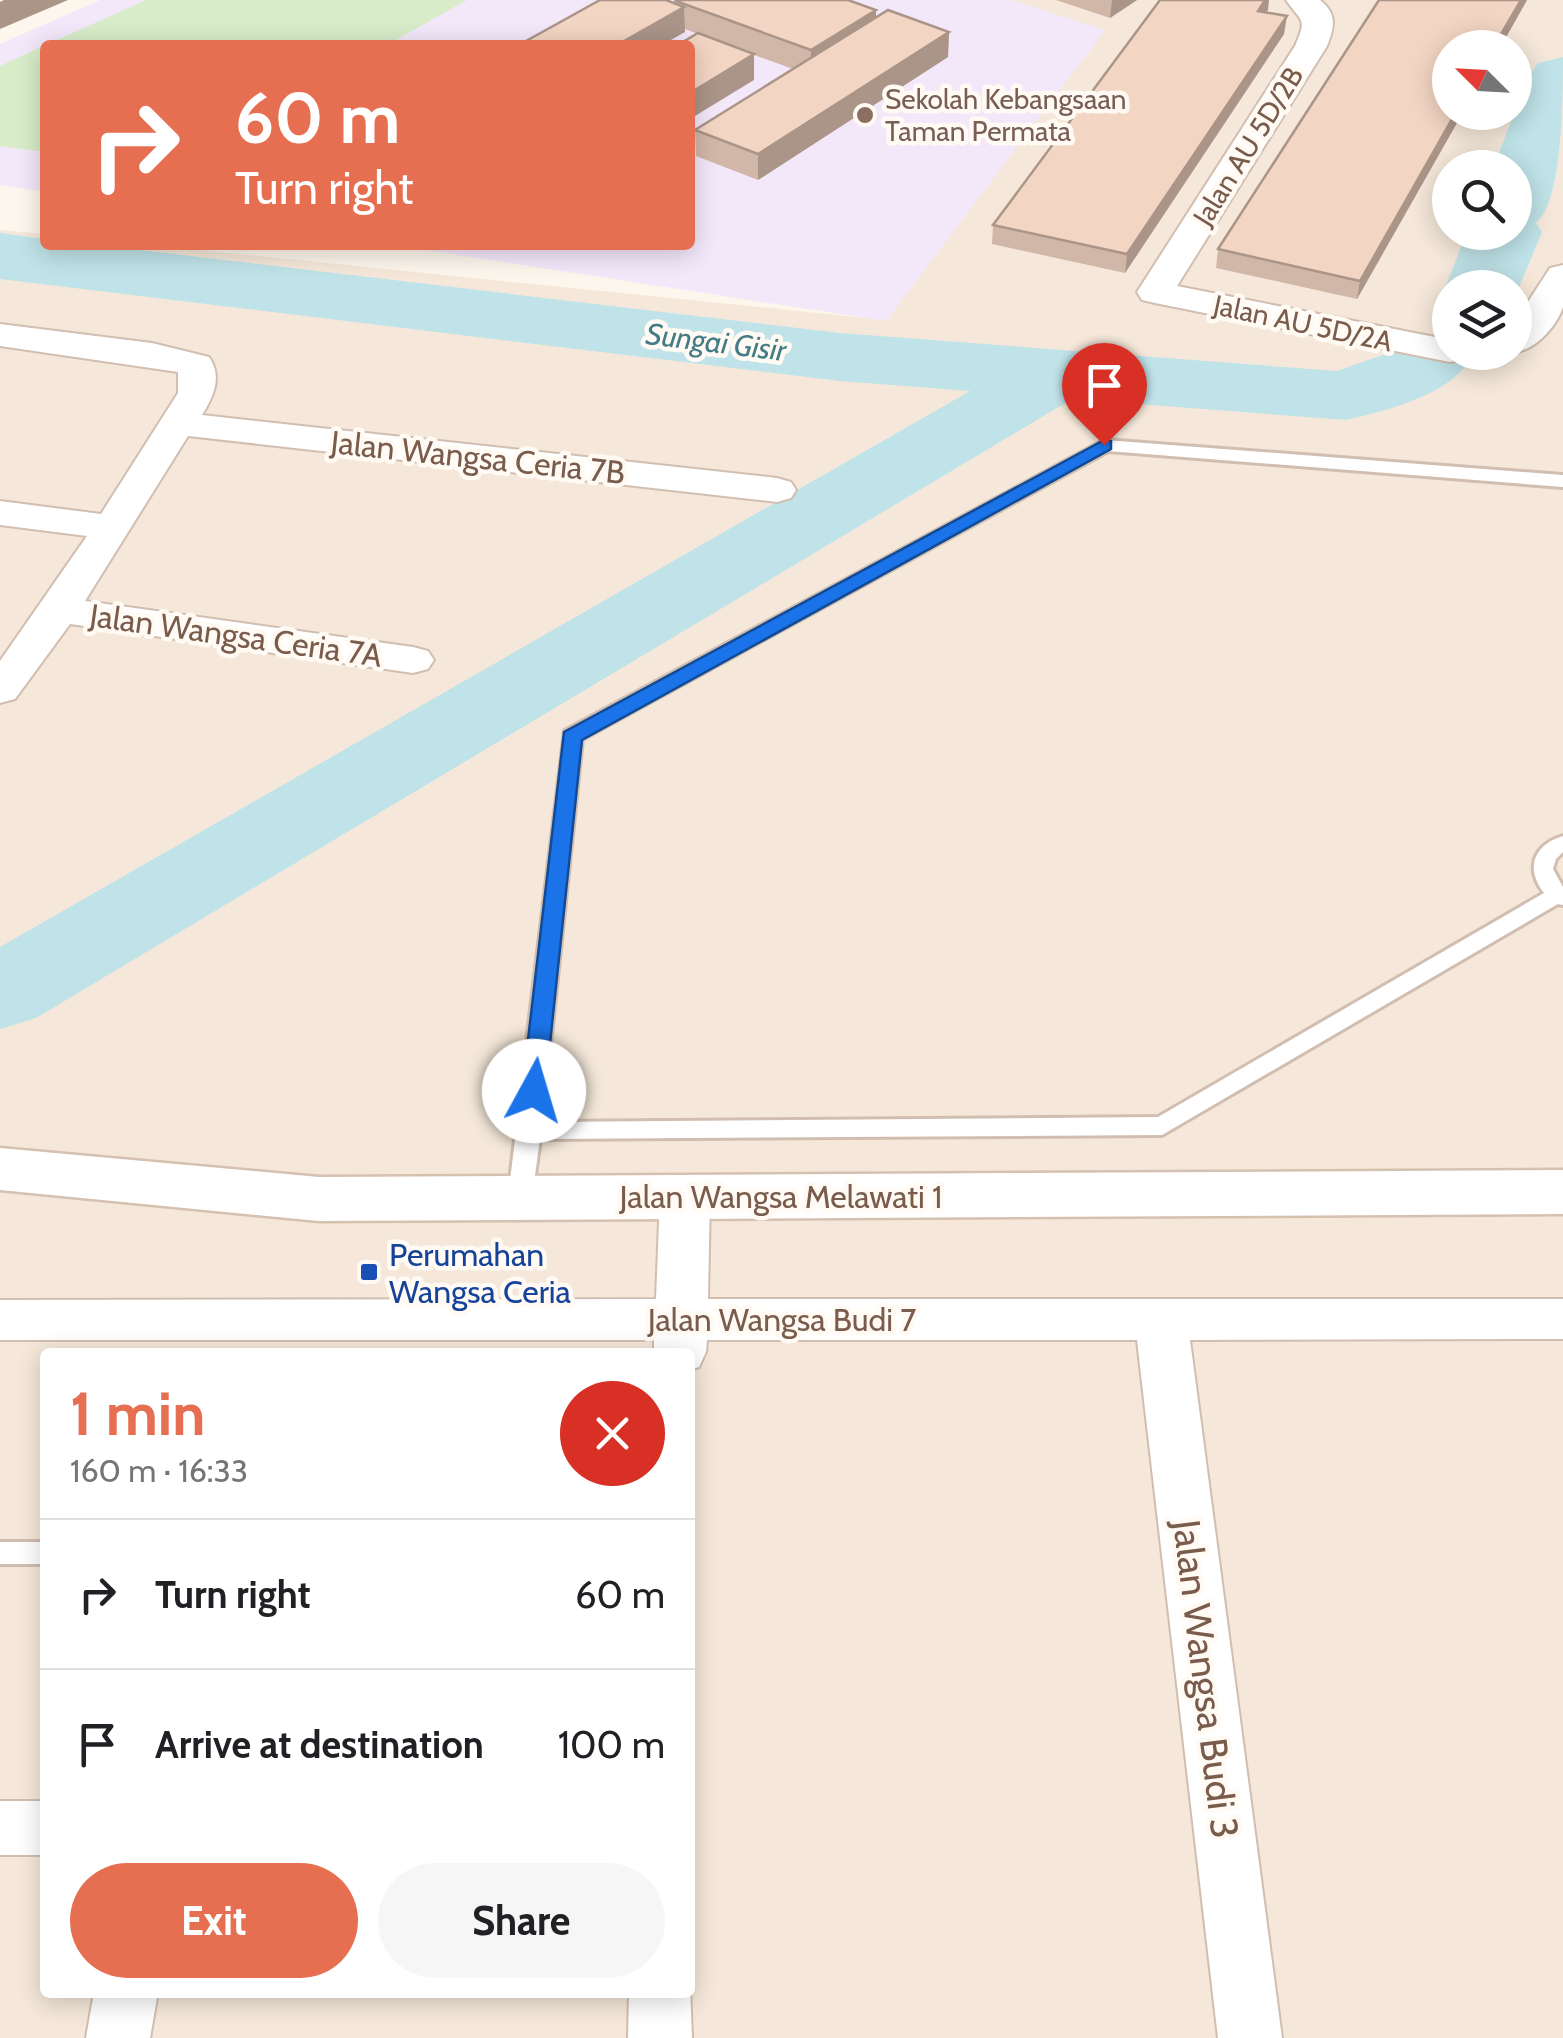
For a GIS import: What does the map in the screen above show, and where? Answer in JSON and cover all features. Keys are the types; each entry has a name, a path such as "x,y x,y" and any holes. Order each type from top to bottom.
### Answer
{"street":[{"name":"Jalan AU 5D/2B","path":"1156,292 1311,46 1319,27 1316,12 1300,0"},
{"path":"1532,326 1563,276"},
{"name":"Jalan AU 5D/2A","path":"1156,292 1432,347"},
{"path":"0,335 152,354 196,365 197,394 59,610 0,690"},
{"name":"Jalan Wangsa Ceria 7B","path":"180,424 777,490"},
{"path":"0,513 113,527"},
{"name":"Jalan Wangsa Ceria 7A","path":"59,610 414,660"},
{"name":"Jalan Wangsa Melawati 1","path":"0,1169 319,1199 1563,1192"},
{"path":"680,1335 685,1196"},
{"name":"Jalan Wangsa Budi 7","path":"0,1320 680,1335 1161,1320 1563,1319"},
{"name":"Jalan Wangsa Budi 3","path":"1161,1320 1250,2038"},
{"path":"0,1828 40,1828"},
{"path":"118,2038 125,1998"},
{"path":"660,1998 660,2038"}],"lane":[{"path":"520,1198 572,736 1104,445 1563,482"},
{"path":"529,1131 1162,1126 1560,897 1546,884 1542,861 1548,850 1563,842"},
{"path":"0,1553 40,1554"}],"shaded area":[{"name":"Sekolah Kebangsaan Taman Permata","path":"100,0 1011,0 1105,30 886,321 425,250 695,250 695,40 40,40 40,191 0,185 0,44"},
{"path":"1011,0 1563,0 1563,2038 0,2038 0,230 40,234 40,250 199,250 886,320 1104,31"}],"green space":[{"path":"146,0 467,0 396,40 57,40"},
{"path":"40,47 40,151 0,146 0,66"}],"building":[{"path":"600,0 666,0 684,7 626,40 528,40"},
{"path":"678,0 848,0 876,10 811,50"},
{"path":"1160,0 1265,0 1258,11 1287,16 1127,254 993,225"},
{"path":"1379,0 1521,0 1504,30 1432,30 1432,130 1446,130 1360,281 1218,249"},
{"path":"888,10 949,32 758,154 695,130"},
{"path":"698,33 754,54 695,90 695,40 686,40"}],"waterway":[{"name":"Sungai Gisir","path":"1532,161 1563,78"},
{"name":"Sungai Gisir","path":"1490,270 1498,250"},
{"name":"Sungai Gisir","path":"0,256 840,357 1346,396 1428,363"},
{"path":"0,993 1057,374"}],"place":[{"name":"Sekolah Kebangsaan Taman Permata","path":"865,115"},
{"name":"Perumahan Wangsa Ceria","path":"369,1272"}],"route":[{"path":"534,1091 572,736 1104,445"}]}
